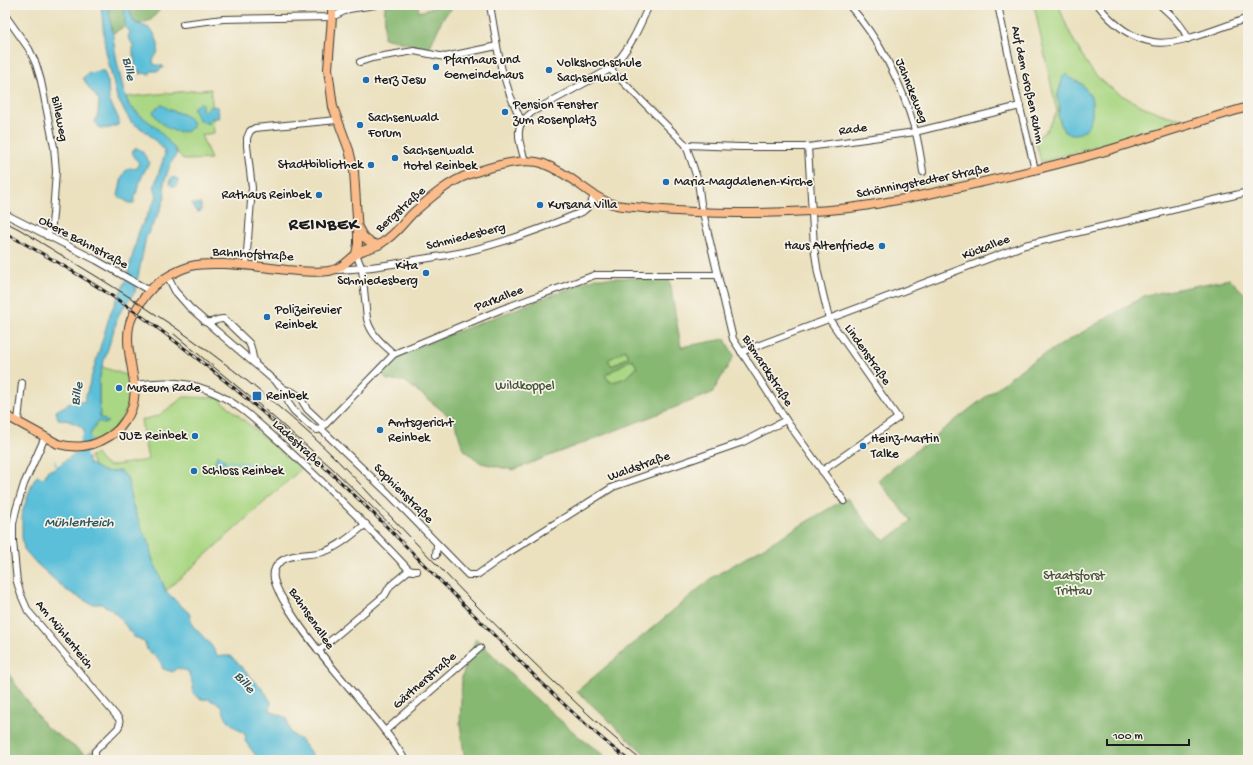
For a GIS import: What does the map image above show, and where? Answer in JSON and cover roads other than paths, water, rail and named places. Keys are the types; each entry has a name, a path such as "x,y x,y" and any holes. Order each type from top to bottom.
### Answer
{"main road":[{"path":"332,5 328,69 333,107 354,171 358,230 356,254"},
{"name":"Schönningstedter Straße","path":"525,161 542,163 569,177 594,196 609,203 618,205 668,210 725,213 812,211 852,208 1012,176 1101,152 1198,121 1248,107"},
{"name":"Bergstraße","path":"356,254 383,243 415,212 451,182 480,171 525,161"},
{"name":"Bergstraße","path":"358,230 366,240 372,244 379,245"},
{"name":"Bergstraße","path":"358,230 361,246 367,249"},
{"name":"Bahnhofstraße","path":"45,437 58,444 74,447 95,444 105,440 117,431 129,416 134,400 135,385 128,348 128,330 132,317 143,299 155,286 168,277 184,269 207,264 246,265 294,271 317,272 331,270 346,264 356,254"},
{"path":"5,415 45,437"}],"street":[{"path":"183,24 223,19 332,17 349,9 375,5"},
{"path":"490,5 505,80 523,120"},
{"path":"525,161 519,133 523,120 532,112 610,69 618,61 630,44 649,5"},
{"name":"Jahnckeweg","path":"849,5 860,17 899,84 908,107 915,132 923,172"},
{"name":"Auf dem Großen Ruhm","path":"998,5 1035,170"},
{"path":"1098,5 1110,20 1133,36 1154,43 1188,39 1248,18"},
{"path":"1160,5 1179,23 1185,31 1188,39"},
{"name":"Billeweg","path":"5,14 29,49 36,64 41,81 54,147 56,171 53,214 52,224 47,236"},
{"path":"360,62 378,57 414,51 445,57 497,46"},
{"path":"610,69 686,145"},
{"name":"Rade","path":"686,145 808,147 915,132 1020,106"},
{"path":"246,265 252,188 247,146 247,138 250,131 255,128 337,120"},
{"name":"Bismarckstraße","path":"686,145 698,182 703,212 733,339 786,420 844,501"},
{"name":"Lindenstraße","path":"808,147 814,247 818,273 829,320 898,418 822,472"},
{"name":"Kückallee","path":"741,352 1025,245 1248,192"},
{"name":"Schmiedesberg","path":"331,270 362,269 464,252 527,233 582,212 591,204 594,196"},
{"name":"Obere Bahnstraße","path":"5,214 96,260 150,291"},
{"path":"356,254 362,269 368,324 377,339 394,354"},
{"name":"Parkallee","path":"321,429 394,354 496,312 595,275 718,275"},
{"name":"Sophienstraße","path":"168,277 179,295 205,322 284,389 299,396 307,409 323,424 321,429"},
{"path":"205,322 212,323 224,319 249,343 257,365"},
{"path":"18,422 22,383"},
{"name":"Ladestraße","path":"135,385 162,383 187,385 210,390 228,399 257,422 303,463 366,524 409,570"},
{"name":"Sophienstraße","path":"284,389 289,404 294,411 313,428 317,430 321,429 389,494 437,545 468,575"},
{"name":"Waldstraße","path":"468,575 477,575 508,553 614,487 736,444 786,420"},
{"name":"Am Mühlenteich","path":"45,437 24,484 13,524 17,582 20,595 28,611 118,719 120,724 118,728 96,751 96,760"},
{"name":"Bahnsenallee","path":"366,524 337,546 323,552 291,557 282,560 277,565 274,572 274,579 283,600 318,651 385,731 405,760"},
{"path":"436,555 437,545"},
{"path":"318,651 385,595 390,586 409,570 413,572 417,571"},
{"name":"Gärtnerstraße","path":"385,731 480,648"}],"water":[{"path":"101,5 108,5 117,62 124,92 129,105 157,128 177,153 170,165 164,183 165,198 146,237 135,292 119,314 102,367 99,381 100,417 108,422 104,424 98,421 87,440 84,441 83,428 72,422 58,419 56,411 76,400 84,402 110,314 126,280 139,231 157,196 154,187 165,154 161,146 145,131 131,122 117,98 105,47"},
{"path":"124,5 132,5 130,11 134,22 147,27 154,34 158,48 153,63 163,66 164,68 161,68 159,71 151,71 149,75 144,73 139,74 139,69 134,64 135,59 133,55 133,45 128,37 130,32 125,26"},
{"path":"104,71 108,82 109,100 119,120 118,125 110,128 101,129 95,122 98,113 99,100 83,78 87,74"},
{"path":"1067,74 1071,79 1083,86 1089,94 1092,102 1092,114 1089,124 1083,131 1075,134 1064,132 1058,116 1060,107 1057,98 1063,76"},
{"path":"202,103 202,110 204,112 210,107 218,107 219,118 211,118 208,124 198,119 193,108"},
{"path":"161,105 189,118 193,127 188,131 182,132 165,126 153,112"},
{"path":"136,148 141,150 150,163 138,187 134,203 129,203 118,196 122,177 126,170 130,168 136,169 139,163 132,152"},
{"path":"174,177 179,182 174,187 169,182"},
{"path":"192,204 201,204 201,211 197,212"},
{"name":"Mühlenteich","path":"74,454 88,458 88,463 105,472 120,471 127,477 131,500 135,512 144,534 148,539 152,558 166,591 189,613 193,626 211,645 218,656 231,656 265,692 271,702 270,711 287,718 289,729 292,734 302,741 313,756 311,760 259,760 245,741 246,737 243,732 238,730 228,720 221,705 208,699 202,699 193,693 193,685 188,671 177,668 173,672 163,669 161,663 156,657 147,650 145,643 134,637 119,617 109,608 101,604 91,604 66,590 36,563 24,549 22,537 22,513 32,484 37,476 44,478 48,470 54,469"},
{"path":"218,455 226,461 222,466 216,466 215,461"}],"waterway":[{"name":"Bille","path":"85,469 81,456 86,438"},
{"path":"55,461 56,467"},
{"path":"226,461 281,466"}],"tram line":[{"path":"5,222 19,229 133,299 212,354 273,402 338,461 451,580 530,659 596,721 641,760"},
{"path":"174,334 332,468 400,534"}],"railway":[{"path":"5,233 101,289 155,326 271,419 380,520 574,714 628,760"}],"place":[{"name":"Pfarrhaus und Gemeindehaus","path":"436,67"},
{"name":"Volkshochschule Sachsenwald","path":"549,70"},
{"name":"Herz Jesu","path":"366,80"},
{"name":"Pension Fenster zum Rosenplatz","path":"505,112"},
{"name":"Sachsenwald Forum","path":"360,125"},
{"name":"Sachsenwald Hotel Reinbek","path":"395,158"},
{"name":"Stadtbibliothek","path":"371,165"},
{"name":"Maria-Magdalenen-Kirche","path":"666,182"},
{"name":"Rathaus Reinbek","path":"319,195"},
{"name":"Kursana Villa","path":"540,205"},
{"name":"Haus Altenfriede","path":"882,246"},
{"name":"Kita Schmiedesberg","path":"426,273"},
{"name":"Polizeirevier Reinbek","path":"267,317"},
{"name":"Museum Rade","path":"119,388"},
{"name":"Reinbek","path":"257,396"},
{"name":"Amtsgericht Reinbek","path":"380,430"},
{"name":"JUZ Reinbek","path":"195,436"},
{"name":"Heinz-Martin Talke","path":"863,446"},
{"name":"Schloss Reinbek","path":"194,471"}],"district":[{"name":"REINBEK","path":"324,226"}],"park label":[{"name":"Wildkoppel","path":"525,386"},
{"name":"Staatsforst Trittau","path":"1074,584"}]}
